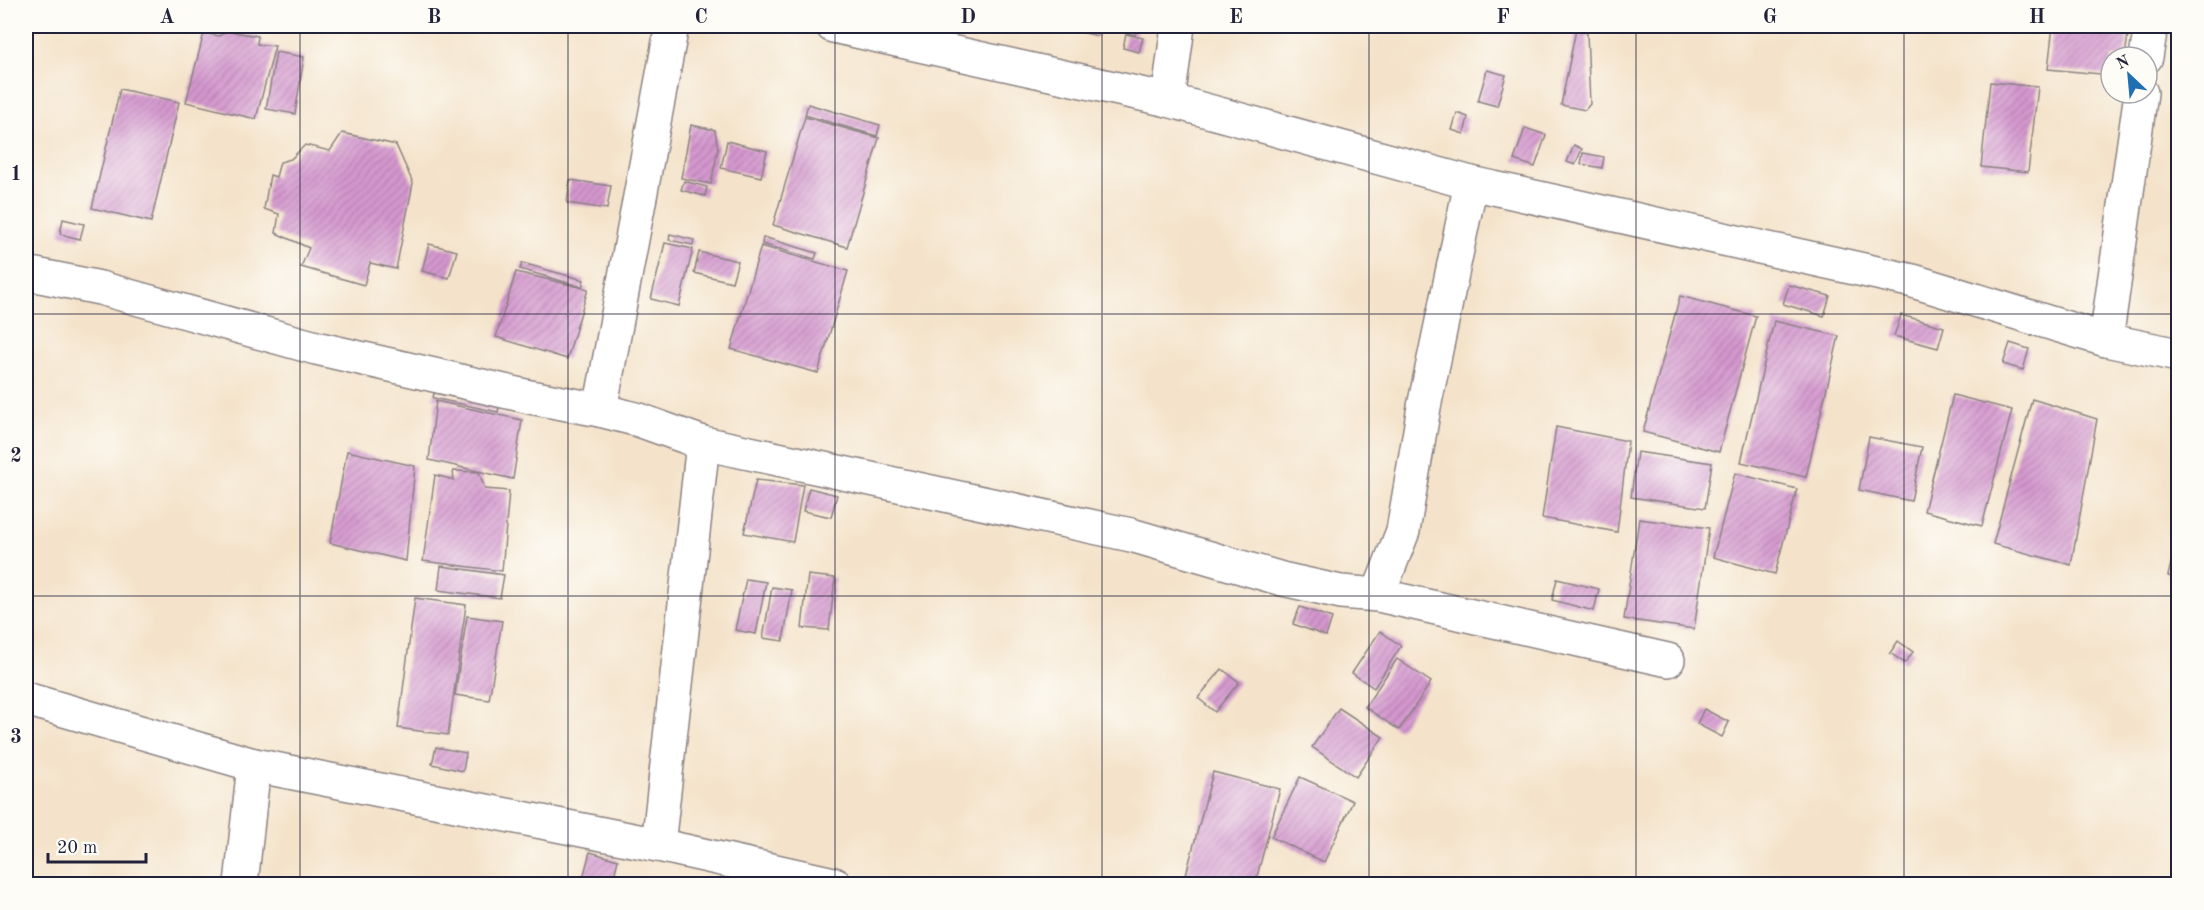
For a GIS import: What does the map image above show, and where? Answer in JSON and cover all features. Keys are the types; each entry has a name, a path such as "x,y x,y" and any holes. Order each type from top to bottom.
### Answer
{"street":[{"path":"600,410 672,26"},
{"path":"833,26 1168,100 1471,183 1913,281 2106,340 2178,355"},
{"path":"1168,100 1178,26"},
{"path":"2148,45 2151,26"},
{"path":"2106,340 2139,105"},
{"path":"1378,596 1402,531 1424,407 1471,183"},
{"path":"26,273 100,288 316,348 530,397 600,410 639,420 703,443 1131,535 1282,579 1341,592 1378,596 1668,660"},
{"path":"658,846 703,443"},
{"path":"26,699 254,765 658,846 728,873 834,885"},
{"path":"241,885 254,765"}],"building":[{"path":"1069,26 1100,28 1098,36 1068,29"},
{"path":"1101,26 1138,26 1135,35"},
{"path":"2053,26 2129,26 2127,45 2099,45 2099,74 2048,69"},
{"path":"1576,29 1587,33 1590,104 1585,110 1561,105"},
{"path":"227,31 258,36 257,44 275,46 256,119 186,102 204,33 219,36"},
{"path":"1126,34 1143,38 1139,52 1123,48"},
{"path":"276,52 304,57 295,114 266,109"},
{"path":"1487,70 1506,75 1497,106 1478,101"},
{"path":"1990,82 2038,87 2028,172 1981,167"},
{"path":"120,89 179,102 151,222 92,208"},
{"path":"808,104 880,125 877,136 805,115"},
{"path":"1457,113 1468,117 1464,134 1452,130"},
{"path":"805,117 879,138 847,247 773,225"},
{"path":"691,125 715,130 718,149 711,184 681,178"},
{"path":"1525,128 1546,135 1535,167 1514,160"},
{"path":"342,133 396,145 413,183 396,269 370,263 364,285 301,267 309,248 276,233 279,214 264,209 270,175 276,177 280,162 291,159 305,145 330,151"},
{"path":"727,141 767,151 761,177 721,168"},
{"path":"1574,145 1582,149 1575,165 1567,162"},
{"path":"1583,153 1604,157 1602,168 1581,164"},
{"path":"570,180 611,186 607,209 567,203"},
{"path":"684,181 707,187 705,196 681,190"},
{"path":"63,219 84,224 80,239 60,234"},
{"path":"670,234 694,240 693,245 669,240"},
{"path":"763,237 817,253 815,259 762,244"},
{"path":"665,243 693,249 679,306 651,299"},
{"path":"429,244 457,251 449,278 422,271"},
{"path":"761,246 848,271 818,373 731,349"},
{"path":"699,252 738,261 732,282 694,273"},
{"path":"522,263 584,280 582,287 520,269"},
{"path":"516,272 588,289 567,359 496,337"},
{"path":"1789,285 1830,296 1824,316 1783,304"},
{"path":"1680,296 1756,316 1719,452 1643,432"},
{"path":"1901,315 1944,327 1938,348 1894,336"},
{"path":"1774,321 1839,336 1806,477 1741,462"},
{"path":"2010,343 2029,349 2023,370 2003,364"},
{"path":"434,393 499,407 498,412 433,398"},
{"path":"1953,395 2012,410 1982,526 1924,511"},
{"path":"2032,399 2097,419 2071,565 1993,544"},
{"path":"436,401 522,420 513,479 429,460"},
{"path":"1556,427 1628,441 1617,532 1542,518"},
{"path":"1869,437 1922,447 1911,501 1859,490"},
{"path":"347,451 415,466 406,561 330,543"},
{"path":"1637,452 1712,463 1705,508 1631,497"},
{"path":"453,471 479,472 485,489 509,491 502,571 423,561 435,475 454,480"},
{"path":"1735,473 1797,489 1775,574 1713,557"},
{"path":"756,480 803,485 793,542 744,533"},
{"path":"809,488 837,495 831,517 803,511"},
{"path":"1639,519 1709,528 1694,629 1624,619"},
{"path":"2175,546 2178,546 2178,579 2168,576"},
{"path":"441,566 504,575 500,598 438,590"},
{"path":"808,575 835,578 829,630 802,628"},
{"path":"746,579 766,582 756,634 735,630"},
{"path":"1557,579 1599,589 1594,611 1552,600"},
{"path":"772,587 792,590 783,641 763,638"},
{"path":"415,598 466,605 448,735 398,728"},
{"path":"1300,607 1332,618 1326,636 1293,624"},
{"path":"467,616 502,621 489,700 455,695"},
{"path":"1380,631 1401,646 1374,688 1352,673"},
{"path":"1898,641 1913,652 1905,663 1890,653"},
{"path":"1397,659 1431,682 1399,730 1365,707"},
{"path":"1222,669 1239,682 1215,712 1198,698"},
{"path":"1339,708 1383,737 1356,777 1312,747"},
{"path":"1704,709 1729,722 1722,737 1697,724"},
{"path":"436,747 466,753 463,771 432,764"},
{"path":"1213,772 1280,789 1255,884 1184,882"},
{"path":"1300,777 1353,801 1324,862 1271,837"},
{"path":"590,852 618,860 612,884 583,878"}]}
